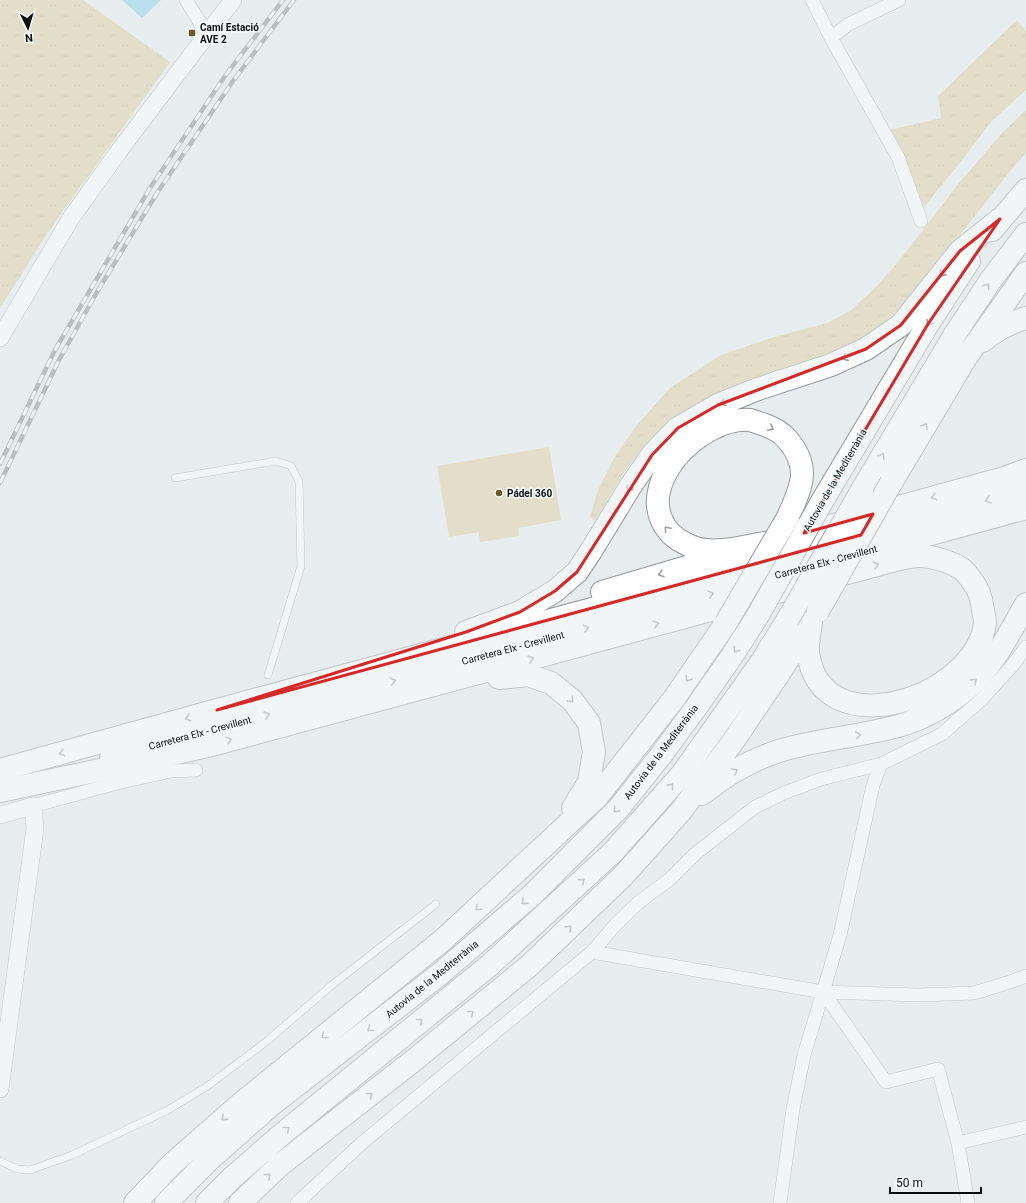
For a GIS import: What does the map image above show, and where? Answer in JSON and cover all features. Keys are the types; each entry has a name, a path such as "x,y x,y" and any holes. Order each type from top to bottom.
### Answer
{"highway":[{"name":"Autovia de la Mediterrània","path":"166,1203 209,1160 271,1105 440,974 532,895 619,808 695,710 732,656 757,617 824,498 928,324 963,270 1000,219 1026,190"},
{"path":"466,632 520,612 555,591 576,572 652,455 678,428 718,405 758,389 831,365 866,349 901,325 960,251 1000,219"},
{"path":"207,1203 233,1177 280,1135 490,964 613,852 682,774 762,661 788,619 862,490 962,325 990,281 1026,234"},
{"path":"240,1203 280,1165 413,1061 530,965 624,875 681,811 732,743 782,669 815,616 890,483 965,359 1026,273"},
{"path":"965,359 988,336 1008,324 1026,318"},
{"path":"135,1203 172,1164 238,1106 444,939 553,839 597,797 674,700 726,623 788,517 800,489 802,470 799,455 786,438 771,427 750,420 728,423 707,432 688,445 674,460 664,477 658,495 659,512 664,526 675,538 690,546 705,550 725,550 769,542"},
{"path":"217,710 466,632 769,542 1020,473"},
{"name":"Carretera Elx - Crevillent","path":"0,770 217,710 651,594 1026,489"},
{"name":"Carretera Elx - Crevillent","path":"0,789 1026,508"},
{"path":"0,789 100,770 212,745 885,563 919,556 942,560 963,570 976,586 982,602 985,623 978,645 964,664 945,681 917,697 888,705 862,706 836,698 822,688 813,670 808,652 815,616"},
{"path":"681,811 713,785 740,767 778,752 816,741 864,734 899,726 924,716 971,685 987,668 1026,604"},
{"path":"347,709 480,680 528,675 551,683 572,700 589,723 594,752 589,782 553,839"}],"street":[{"path":"186,0 206,32"},
{"path":"0,338 71,218 206,32 227,0"},
{"path":"0,327 58,230 133,123 206,32 234,0"},
{"path":"812,0 831,38 898,157 921,221"},
{"path":"831,38 847,25 899,0"},
{"path":"296,1203 362,1143 592,952 617,923 639,902 670,879 695,854 755,807 784,792 821,779 881,764 942,734 982,698 1012,666 1026,647"},
{"path":"780,1203 793,1109 804,1055 840,935 873,785 881,764"},
{"path":"0,815 117,783 171,771 196,770"},
{"path":"0,1089 35,828 33,806"},
{"path":"592,952 823,992 918,995 974,993 1026,976"},
{"path":"823,992 886,1082 938,1069 958,1143 967,1203"},
{"path":"958,1143 1026,1127"}],"lane":[{"path":"175,478 276,461 291,466 299,481 301,566 268,675"},
{"path":"0,1161 17,1169 30,1170 72,1155 166,1111 206,1087 267,1041 332,985 436,904"}],"highlighted area":[{"path":"1000,219 928,324 804,533 873,514 861,535 217,710 466,632 520,612 555,591 577,572 652,455 678,428 718,405 866,349 901,325 960,251"}],"green space":[{"path":"0,0 83,0 170,62 49,231 0,308"},
{"path":"1017,20 1026,31 1026,90 990,123 924,207 906,161 889,130 941,118 938,96"},
{"path":"1026,110 1026,153 919,287 897,311 876,329 851,344 811,361 734,386 699,404 671,421 643,447 621,477 595,521 590,517 598,490 615,456 637,425 670,388 721,355 774,337 827,323 850,311 878,285 898,262 959,183 1003,132"},
{"name":"Pádel 360","path":"549,447 561,520 518,528 519,536 480,542 479,532 449,537 437,466"}],"building":[{"path":"122,0 161,0 142,18"}],"railway":[{"path":"0,464 55,350 150,188 225,76 283,0"},
{"path":"0,483 59,360 97,292 157,193 233,81 294,0"}],"place":[{"name":"Camí Estació AVE 2","path":"192,33"},
{"name":"Pádel 360","path":"499,493"}]}
